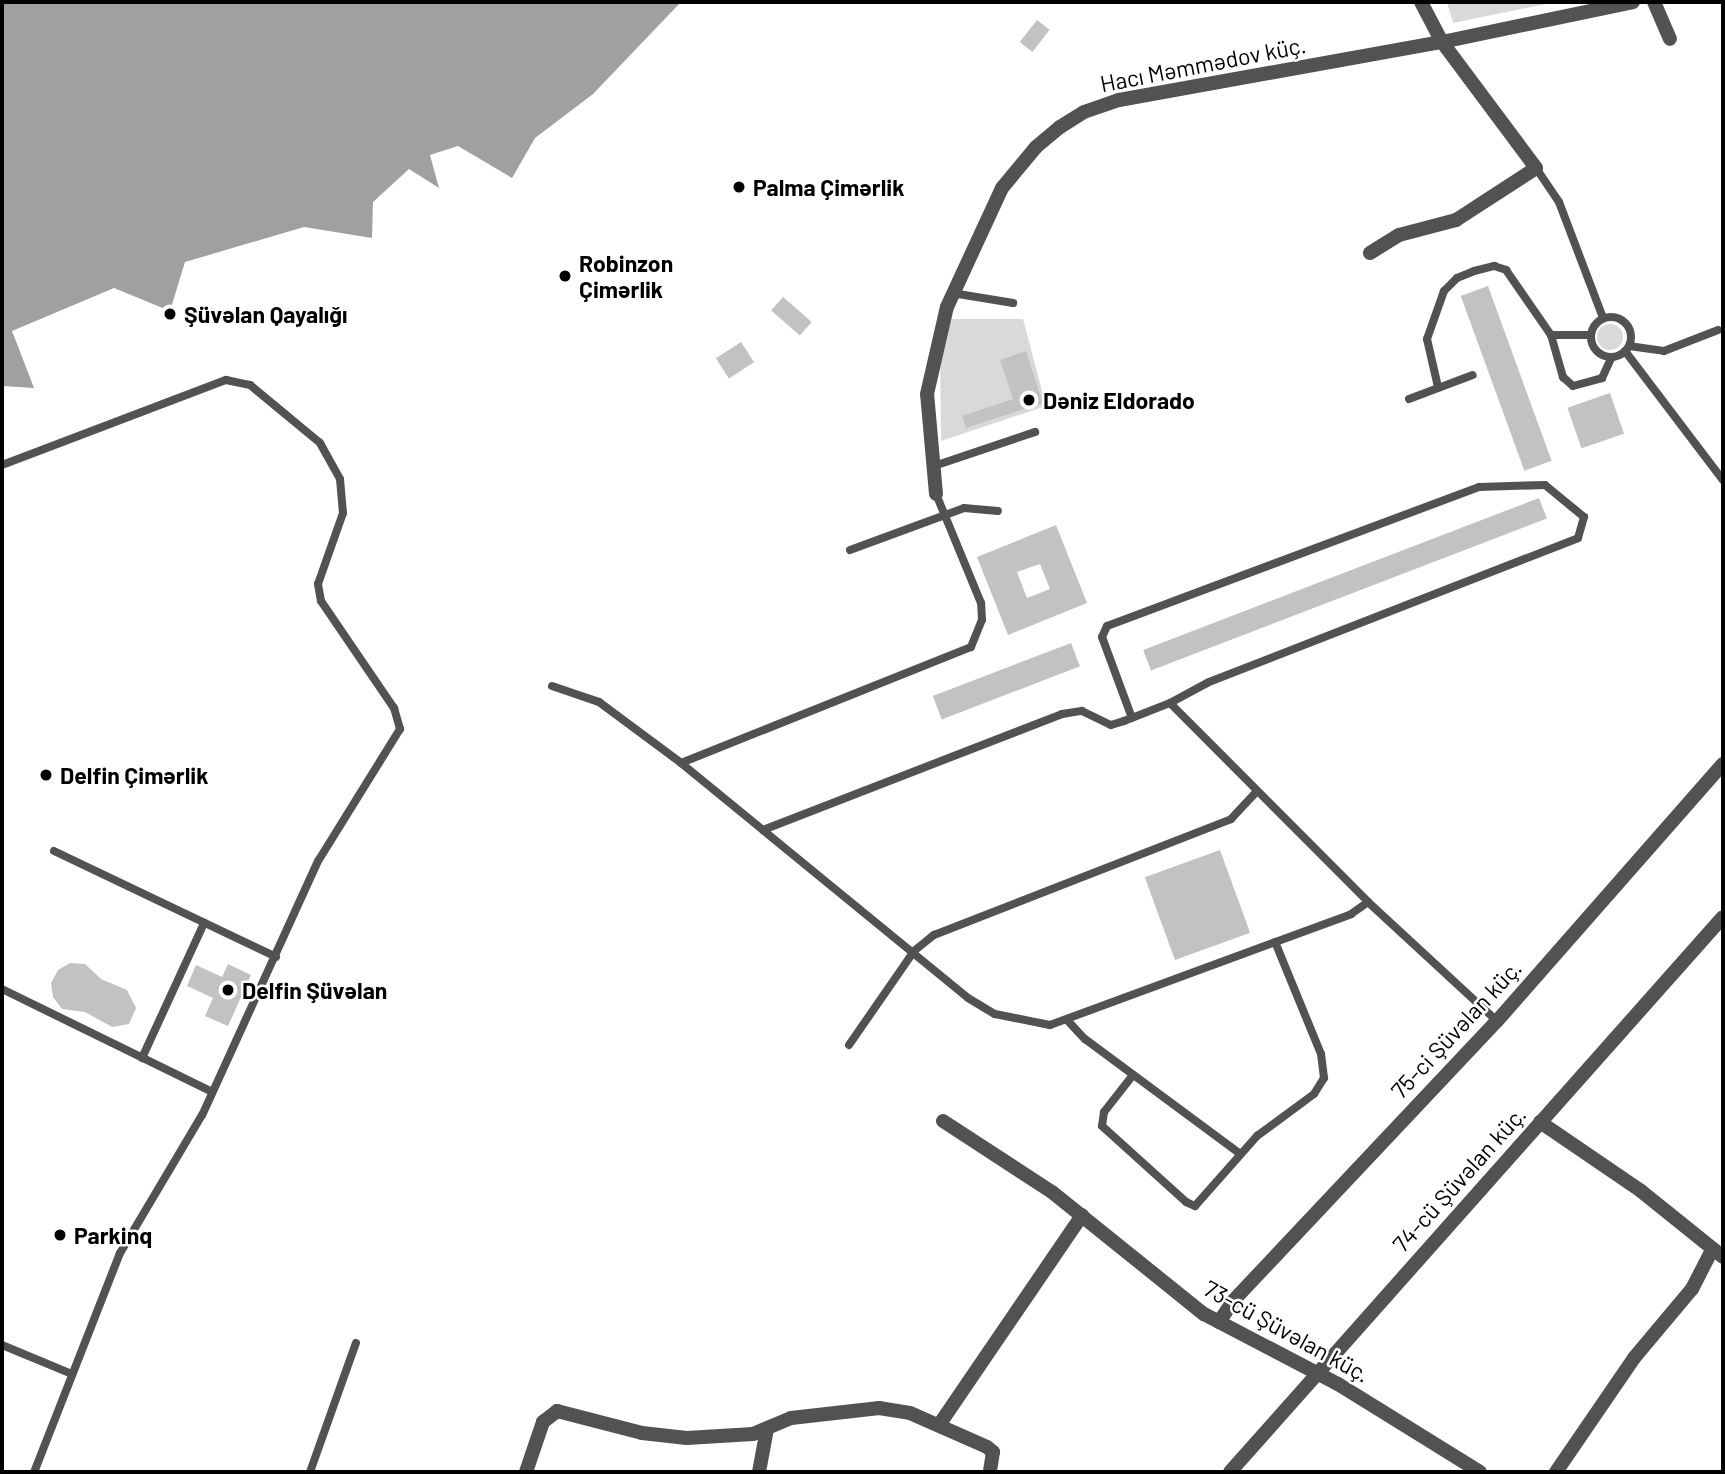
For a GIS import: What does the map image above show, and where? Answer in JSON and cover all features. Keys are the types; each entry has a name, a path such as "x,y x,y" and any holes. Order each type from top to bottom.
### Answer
{"street":[{"path":"1370,253 1399,234 1456,220 1536,167 1442,42 1421,2"},
{"name":"Hacı Məmmədov küç.","path":"936,494 931,467 930,370 952,293 1002,188 1036,147 1084,112 1119,100 1442,42 1633,2"},
{"path":"1654,2 1670,39"},
{"name":"75-ci Şüvəlan küç.","path":"1219,1322 1233,1301 1497,1021 1723,764"},
{"name":"74-cü Şüvəlan küç.","path":"1230,1472 1723,917"},
{"name":"73-cü Şüvəlan küç.","path":"943,1121 1082,1215 1219,1322 1316,1374 1480,1472"},
{"path":"1540,1122 1641,1191 1718,1254 1634,1358 1556,1472"},
{"path":"939,1425 1082,1215"},
{"path":"526,1472 543,1422 557,1411 642,1433 687,1438 744,1435 767,1429 791,1418 879,1408 902,1411 939,1425 993,1452 990,1472"},
{"path":"759,1472 767,1429"}],"lane":[{"path":"1536,167 1559,202 1603,318"},
{"path":"1438,387 1427,339 1444,291 1457,278 1494,266 1506,271 1551,335 1563,377 1573,387 1602,378 1612,357 1627,349 1664,351 1718,331"},
{"path":"952,293 1013,303"},
{"path":"1603,318 1616,317 1628,325 1627,349 1723,480"},
{"path":"1603,318 1591,335 1594,348 1612,357"},
{"path":"1551,335 1591,335"},
{"path":"1409,398 1473,375"},
{"path":"2,465 226,380 250,385 320,443 340,479 343,513 318,584 321,601 394,708 400,729 318,861 212,1092 120,1253 34,1472"},
{"path":"931,467 1035,432"},
{"path":"763,830 1074,710 1111,725 1132,718 1170,703 1209,682 1578,538 1584,517 1545,485 1479,486 1107,626 1102,637 1132,718"},
{"path":"681,763 971,647 980,628 981,603 936,494"},
{"path":"850,550 942,514 972,507 998,511"},
{"path":"552,686 599,702 681,763 914,951 968,998 995,1014 1050,1025 1067,1020 1351,914 1368,902"},
{"path":"1170,703 1368,902 1497,1021"},
{"path":"849,1045 914,951 946,929 1231,819 1257,791"},
{"path":"54,851 276,957"},
{"path":"142,1058 204,923"},
{"path":"1133,1075 1104,1112 1102,1126 1186,1202 1195,1206 1205,1200 1239,1153 1314,1094 1324,1078 1321,1054 1275,942"},
{"path":"2,989 212,1092"},
{"path":"1067,1020 1085,1039 1239,1153"},
{"path":"310,1472 356,1343"},
{"path":"2,1345 72,1374"}],"shaded area":[{"path":"2,2 681,2 593,94 535,138 512,178 458,146 430,155 439,188 409,169 373,202 372,238 304,227 185,262 170,311 114,288 12,331 34,388 2,386"},
{"path":"1447,2 1556,2 1453,23"},
{"path":"952,319 1023,319 1046,406 941,441 940,351"},
{"path":"1610,324 1620,327 1623,337 1620,347 1610,350 1600,347 1597,337 1600,327"}],"building":[{"path":"1037,20 1050,30 1032,52 1020,42"},
{"path":"1488,286 1552,461 1524,471 1461,296"},
{"path":"783,297 812,322 800,336 771,311"},
{"path":"741,342 754,362 729,378 716,358"},
{"path":"1026,351 1043,403 966,428 962,416 1013,399 1000,360"},
{"path":"1610,393 1624,434 1581,448 1567,408"},
{"path":"1539,498 1547,519 1151,670 1143,650"},
{"path":"1056,525 1087,603 1008,635 977,557","holes":["1040,564 1050,589 1027,598 1017,572"]},
{"path":"1071,643 1080,666 942,719 933,696"},
{"path":"1220,850 1250,933 1175,960 1145,877"},
{"path":"70,963 85,964 101,979 127,990 136,1008 129,1024 112,1027 85,1012 62,1009 53,997 51,983 58,970"},
{"path":"228,964 251,975 228,1026 205,1016 213,998 187,986 196,965 222,977"}],"place":[{"name":"Palma Çimərlik","path":"739,187"},
{"name":"Robinzon Çimərlik","path":"565,276"},
{"name":"Şüvəlan Qayalığı","path":"170,314"},
{"name":"Dəniz Eldorado","path":"1029,400"},
{"name":"Delfin Çimərlik","path":"46,775"},
{"name":"Delfin Şüvəlan","path":"228,990"},
{"name":"Parkinq","path":"60,1235"}]}
